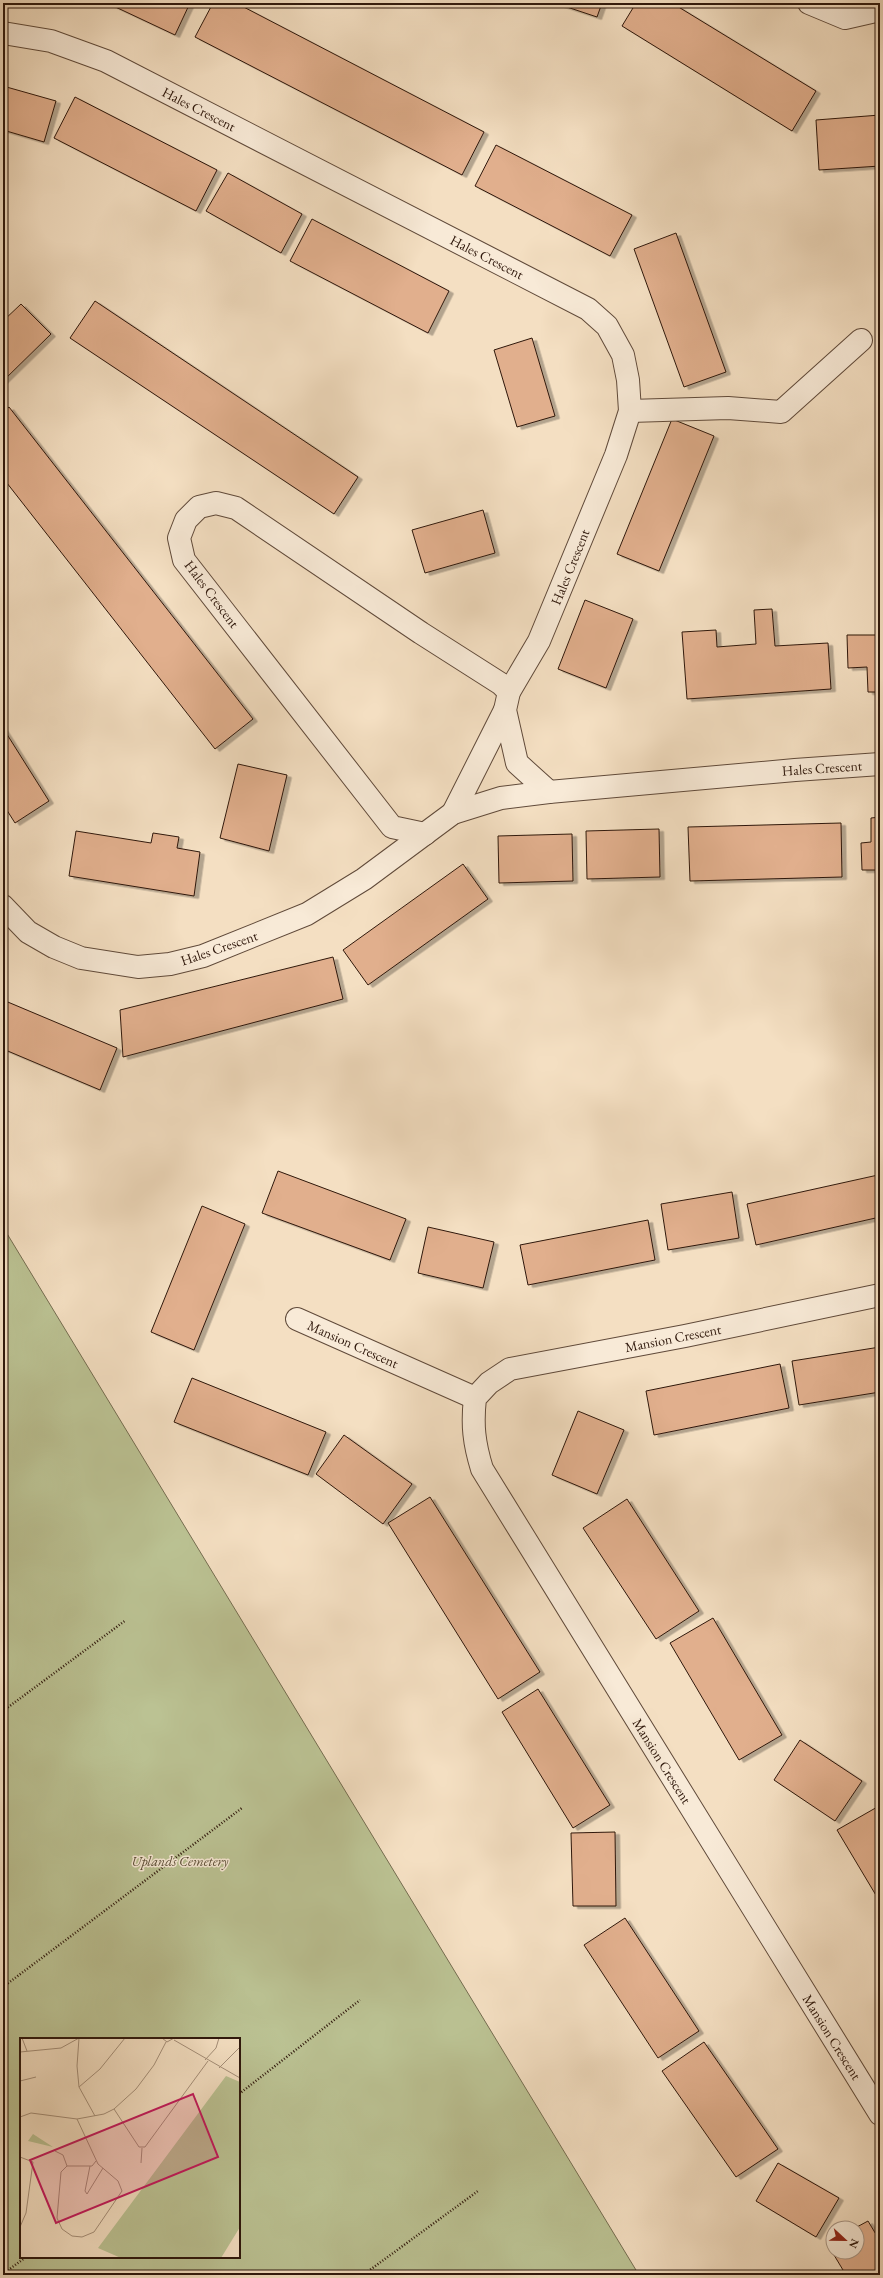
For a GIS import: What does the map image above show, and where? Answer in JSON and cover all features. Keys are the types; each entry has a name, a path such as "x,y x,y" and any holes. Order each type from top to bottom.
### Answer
{"street":[{"path":"809,3 845,18 880,10"},
{"name":"Hales Crescent","path":"3,33 51,41 106,61 588,309 607,326 623,355 628,380 630,411 616,455 539,641 507,701"},
{"path":"630,411 728,408 781,412 861,340"},
{"name":"Hales Crescent","path":"425,834 392,827 184,560 179,538 186,520 199,507 216,503 236,508 421,633 501,684 507,701"},
{"path":"507,701 517,763 549,792"},
{"path":"453,813 507,701"},
{"name":"Hales Crescent","path":"3,906 28,932 54,947 81,958 138,967 170,964 210,953 307,914 364,879 453,813 501,798 549,792 880,764"},
{"name":"Mansion Crescent","path":"880,1295 685,1336 510,1369 489,1383 475,1398 473,1419 474,1444 482,1469 880,2114"},
{"name":"Mansion Crescent","path":"297,1319 475,1398"}],"path":[{"path":"3,1711 126,1620"},
{"path":"3,1987 242,1808"},
{"path":"240,2093 360,2000"},
{"path":"363,2275 478,2191"},
{"path":"3,2274 25,2258"}],"green space":[{"name":"Uplands Cemetery","path":"3,1227 639,2275 3,2275"}],"building":[{"path":"107,3 190,3 175,35"},
{"path":"213,3 236,3 484,132 462,175 195,37"},
{"path":"555,3 602,3 597,17"},
{"path":"636,3 672,3 816,91 792,131 622,26"},
{"path":"3,86 56,101 44,142 3,130"},
{"path":"75,97 217,170 196,211 54,138"},
{"path":"880,115 880,166 819,170 816,120"},
{"path":"496,145 632,215 610,256 475,186"},
{"path":"228,173 302,214 281,253 206,211"},
{"path":"312,219 449,291 428,333 290,261"},
{"path":"676,233 726,372 684,387 634,249"},
{"path":"95,301 358,477 334,514 70,338"},
{"path":"21,304 51,334 3,381 3,321"},
{"path":"532,338 555,416 517,427 494,350"},
{"path":"9,407 253,719 215,749 3,478 3,412"},
{"path":"672,419 714,436 659,571 617,554"},
{"path":"483,510 495,553 425,573 412,530"},
{"path":"585,600 633,619 606,688 558,669"},
{"path":"772,609 775,646 828,643 831,689 687,699 682,632 716,630 717,647 756,644 754,610"},
{"path":"847,635 880,635 880,692 868,692 867,667 848,668"},
{"path":"3,728 49,801 15,823 3,804"},
{"path":"238,764 287,775 269,851 220,838"},
{"path":"880,817 880,870 862,870 861,843 871,842 871,818"},
{"path":"841,823 842,877 690,881 688,827"},
{"path":"659,829 660,877 587,879 586,831"},
{"path":"76,831 151,843 153,833 179,837 177,848 200,852 194,896 69,876"},
{"path":"572,834 573,881 499,883 498,836"},
{"path":"463,864 488,899 368,985 343,950"},
{"path":"333,957 343,999 123,1057 120,1010"},
{"path":"3,1000 117,1048 100,1090 3,1049"},
{"path":"278,1171 406,1219 390,1260 262,1213"},
{"path":"878,1175 880,1217 756,1245 747,1204"},
{"path":"732,1192 739,1238 668,1250 661,1204"},
{"path":"202,1206 245,1224 194,1350 151,1332"},
{"path":"648,1220 655,1260 528,1285 520,1245"},
{"path":"428,1227 494,1242 483,1288 418,1273"},
{"path":"880,1347 880,1392 799,1405 792,1361"},
{"path":"780,1364 789,1408 654,1435 646,1391"},
{"path":"192,1378 326,1432 308,1475 174,1422"},
{"path":"578,1411 624,1430 597,1494 552,1475"},
{"path":"344,1435 412,1484 383,1524 316,1474"},
{"path":"430,1497 540,1672 498,1699 388,1523"},
{"path":"627,1499 699,1611 656,1639 583,1528"},
{"path":"713,1618 782,1735 739,1760 670,1643"},
{"path":"538,1689 610,1805 573,1828 502,1712"},
{"path":"800,1740 862,1781 835,1821 774,1780"},
{"path":"879,1806 880,1808 880,1902 837,1830"},
{"path":"615,1832 616,1906 573,1906 571,1833"},
{"path":"625,1918 699,2031 658,2058 584,1945"},
{"path":"704,2042 778,2149 736,2177 662,2071"},
{"path":"778,2163 839,2198 816,2237 756,2201"},
{"path":"868,2221 880,2241 880,2275 846,2275 837,2260 865,2260 865,2223"}]}
